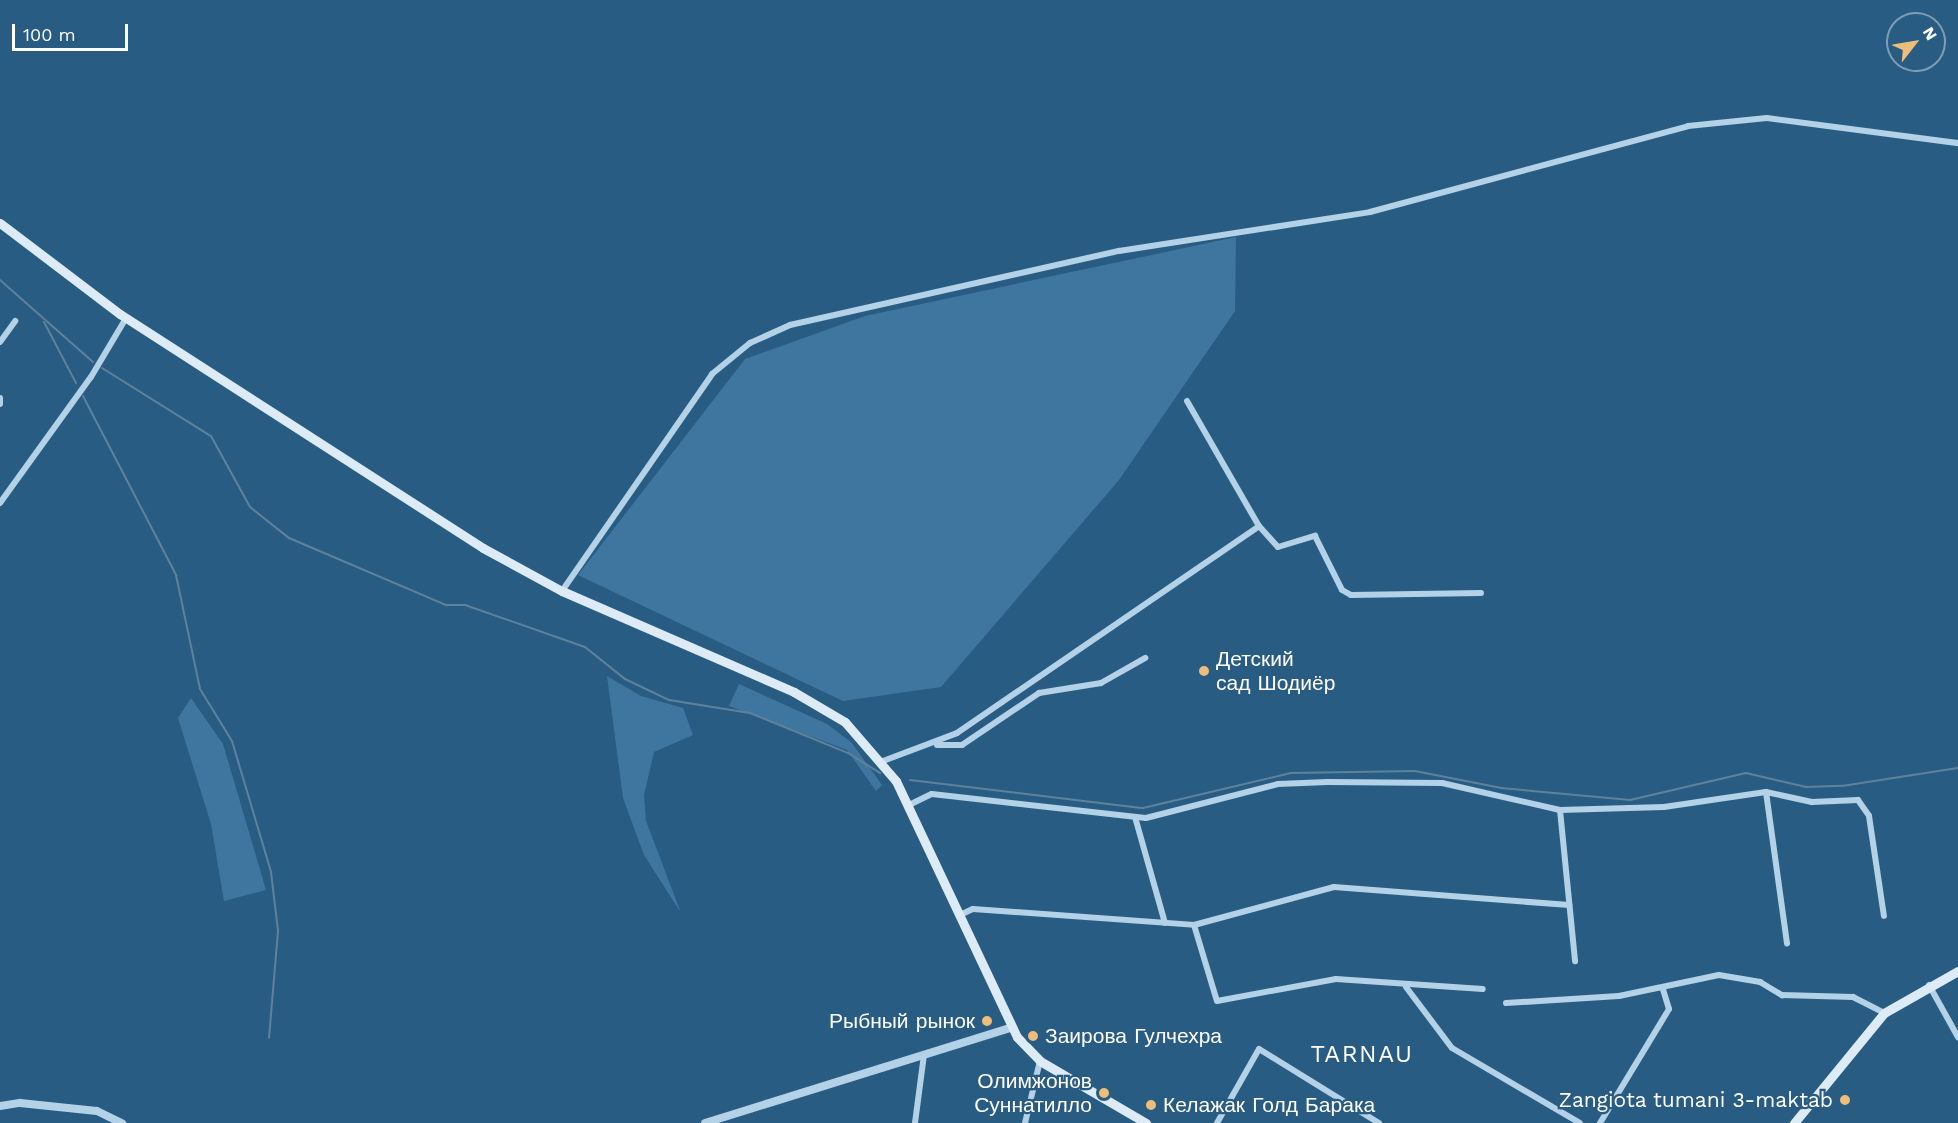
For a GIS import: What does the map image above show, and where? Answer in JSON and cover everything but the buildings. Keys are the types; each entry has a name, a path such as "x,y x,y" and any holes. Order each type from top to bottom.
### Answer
{"main road":[{"path":"0,223 126,318 473,542 562,591 820,705 859,733 884,760 909,805 1010,1028 1040,1061 1143,1122"},
{"path":"1794,1123 1884,1013 1929,984 1958,971"}],"street":[{"path":"562,591 712,374 750,343 790,325 1119,251 1370,212 1688,126 1767,118 1958,143"},
{"path":"0,503 91,377 126,318"},
{"path":"0,342 15,321"},
{"path":"0,398 0,404"},
{"path":"1187,401 1259,526 1278,547 1315,536 1342,590 1351,596 1481,593"},
{"path":"936,745 1259,526"},
{"path":"884,760 902,750 962,744 1039,693 1101,683 1145,658"},
{"path":"909,805 932,794 1135,817 1180,812 1278,784 1328,782 1442,783 1560,810 1664,807 1766,792 1812,801 1864,803 1884,916"},
{"path":"1766,792 1787,944"},
{"path":"1560,810 1575,961"},
{"path":"1135,817 1165,923"},
{"path":"960,915 973,909 1194,925 1334,887 1569,904"},
{"path":"1194,925 1217,1001 1336,980 1406,987 1483,989"},
{"path":"1506,1003 1664,989 1719,975 1760,982 1782,994 1853,997 1884,1013"},
{"path":"1929,984 1958,1037"},
{"path":"1406,987 1452,1048 1580,1123"},
{"path":"1600,1123 1669,1010 1664,989"},
{"path":"705,1123 1010,1028"},
{"path":"1217,1123 1259,1049 1379,1123"},
{"path":"915,1123 924,1055"},
{"path":"1025,1123 1040,1061"},
{"path":"0,1106 20,1102 97,1111 122,1123"}],"shaded area":[{"path":"1236,237 1235,311 1119,480 941,687 843,701 578,575 745,359 865,316"},
{"path":"607,676 641,696 683,708 693,735 654,752 644,795 646,821 681,913 644,855 623,798"},
{"path":"739,684 827,724 851,742 882,785 876,791 847,750 729,706"},
{"path":"191,698 223,744 266,890 224,901 211,824 178,718"}],"waterway":[{"path":"0,280 93,362"},
{"path":"44,322 76,383"},
{"path":"102,368 211,436 250,507 289,538 446,605 465,605 585,647 625,679 669,700 750,713 848,753 880,773"},
{"path":"83,396 176,575 200,689 232,741 271,872 278,931 269,1038"},
{"path":"910,780 1143,808 1291,773 1415,771 1501,788 1630,800 1746,773 1806,787 1842,786 1958,768"}],"place":[{"name":"Детский сад Шодиёр","path":"1204,671"},
{"name":"Рыбный рынок","path":"987,1021"},
{"name":"Заирова Гулчехра","path":"1033,1036"},
{"name":"Олимжонов Суннатилло","path":"1104,1093"},
{"name":"Zangiota tumani 3-maktab","path":"1845,1100"},
{"name":"Келажак Голд Барака","path":"1151,1105"}],"district":[{"name":"TARNAU","path":"1362,1055"}]}
